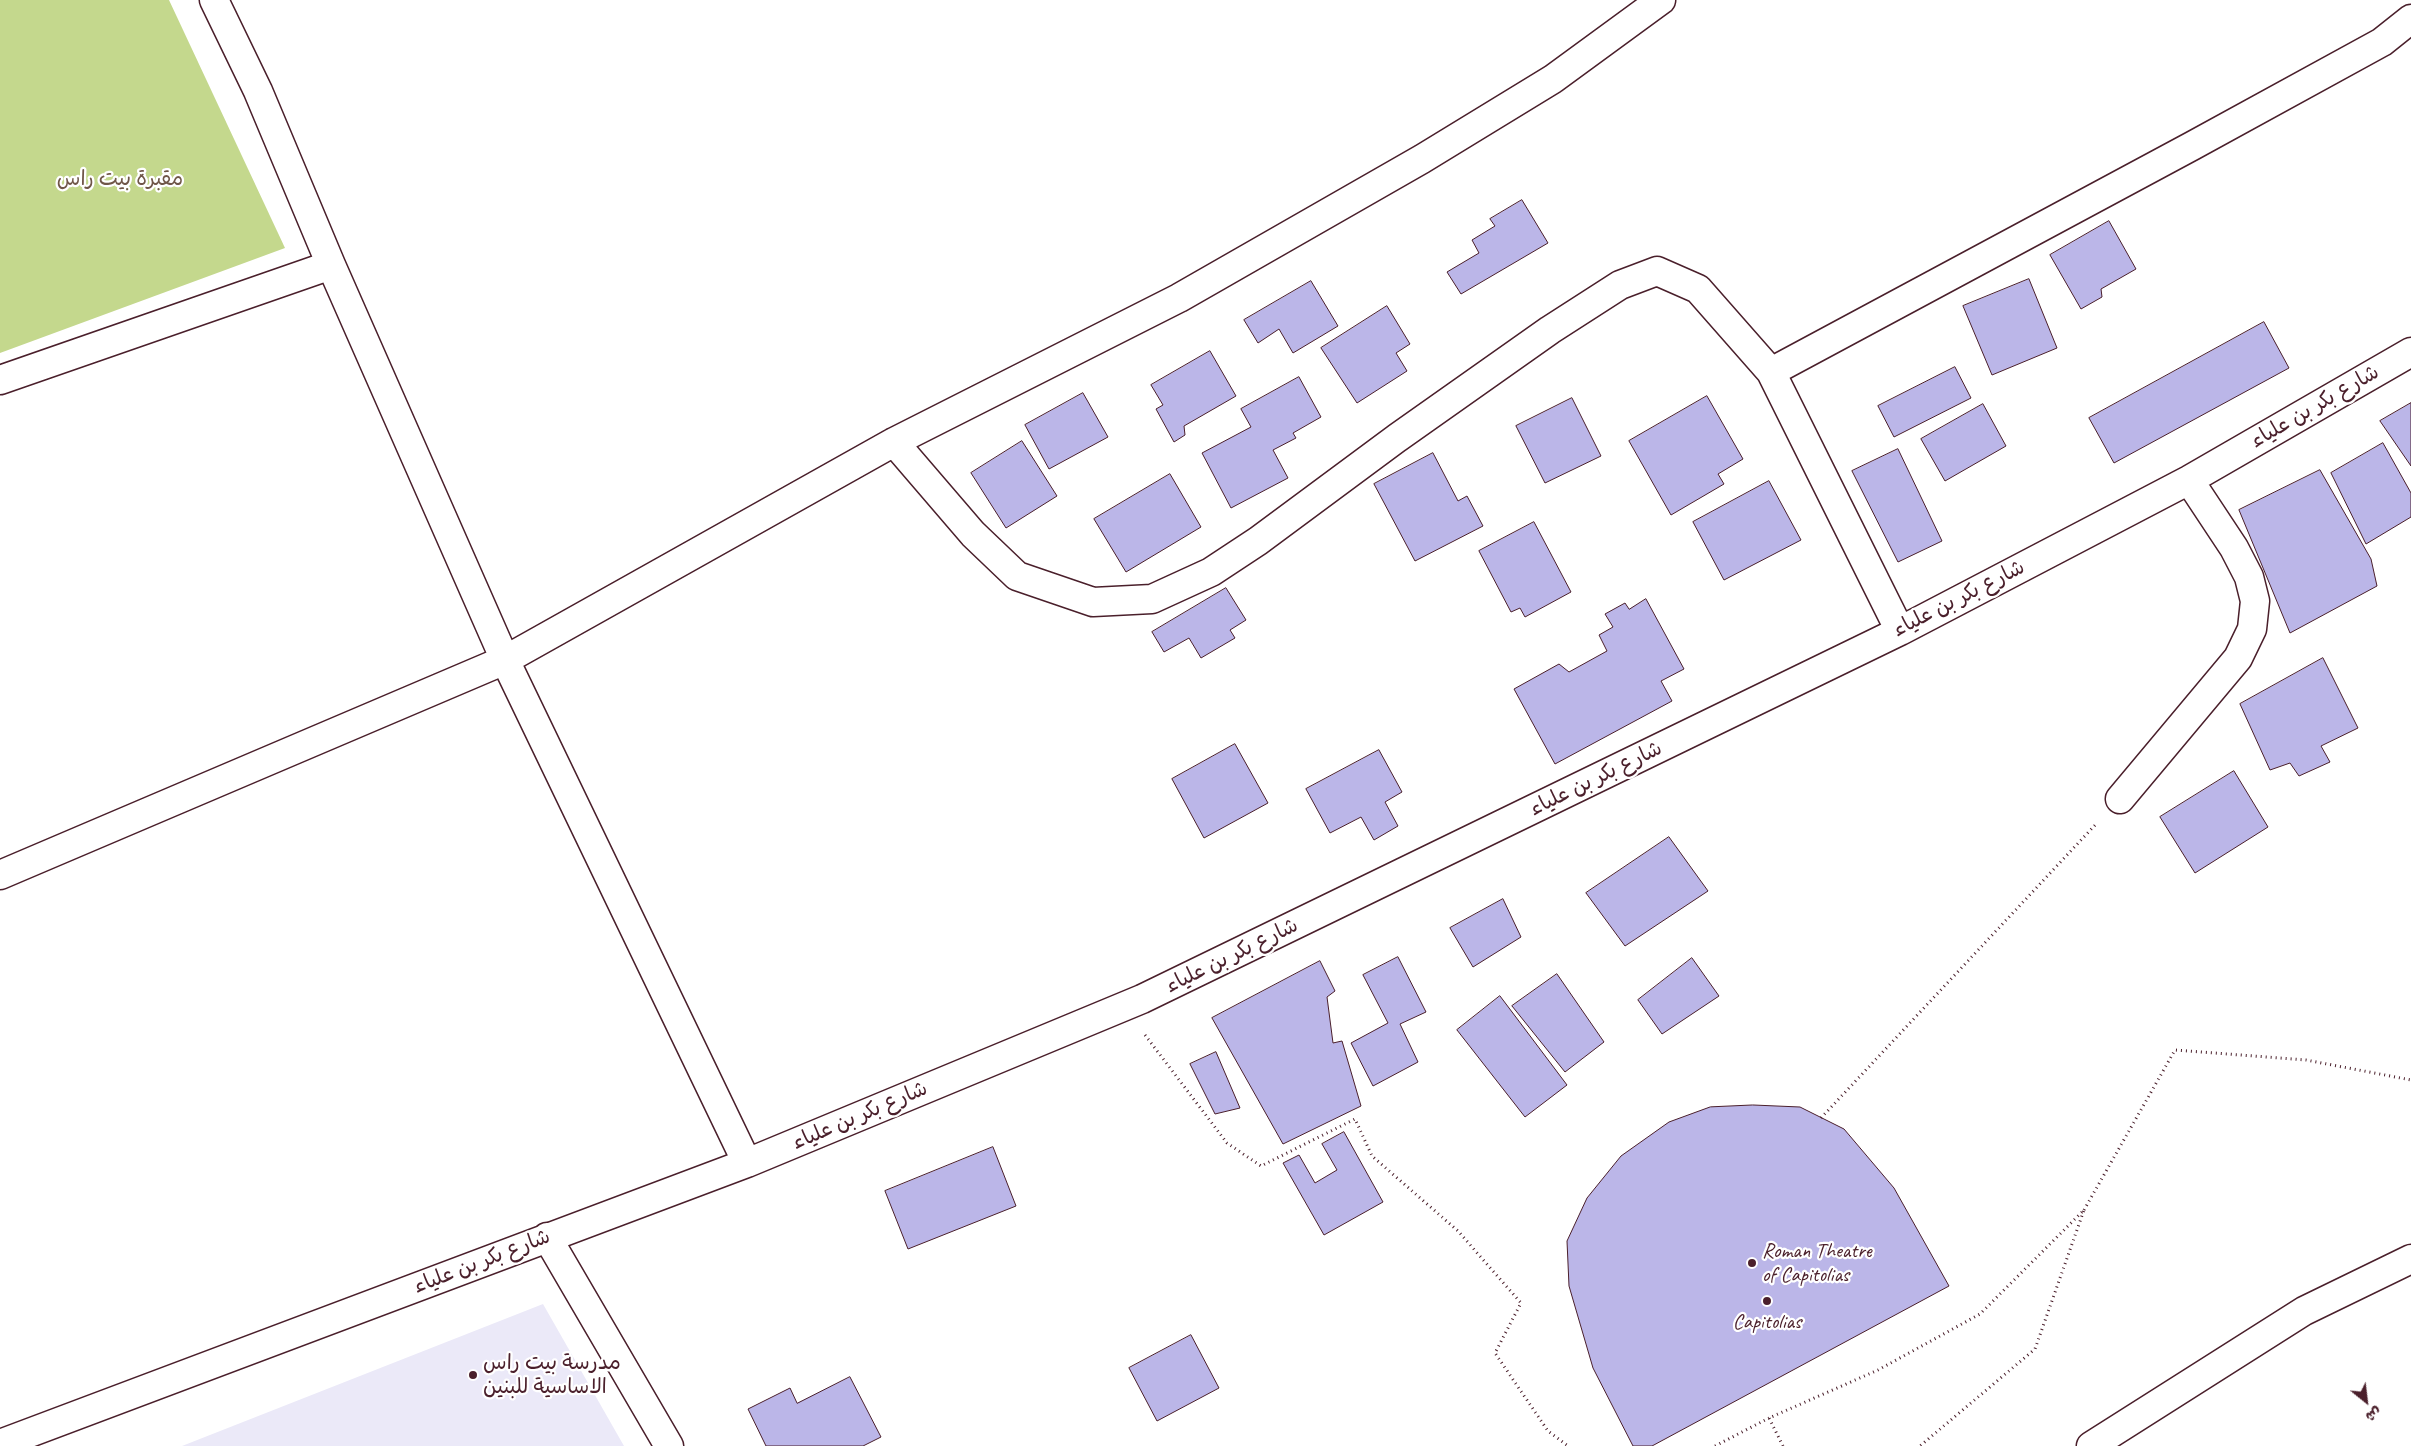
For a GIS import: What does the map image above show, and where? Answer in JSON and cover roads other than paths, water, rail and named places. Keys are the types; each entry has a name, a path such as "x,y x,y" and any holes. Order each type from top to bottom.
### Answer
{"street":[{"path":"214,0 258,90 331,266 505,660 746,1163"},
{"path":"0,875 505,660 894,442 1179,298 1422,159 1553,79 1661,0"},
{"path":"1771,372 2382,42 2411,19"},
{"path":"0,380 331,266"},
{"path":"894,442 973,534 1017,576 1093,602 1152,599 1211,572 1258,541 1397,438 1550,330 1620,284 1657,271 1698,289 1771,372 1900,630"},
{"name":"شارع بكر بن علياء","path":"0,1444 43,1437 548,1237 746,1163 1123,1006 1900,630 2189,480 2411,352"},
{"path":"2120,799 2238,658 2252,629 2255,601 2249,577 2234,548 2189,480"},
{"path":"548,1237 669,1446"},
{"path":"2091,1446 2304,1310 2411,1259"}],"place":[{"name":"Roman Theatre of Capitolias","path":"1752,1263"},
{"name":"Capitolias","path":"1767,1301"},
{"name":"مدرسة بيت راس الاساسية للبنين","path":"473,1375"}],"park label":[{"name":"مقبرة بيت راس","path":"120,179"}]}
